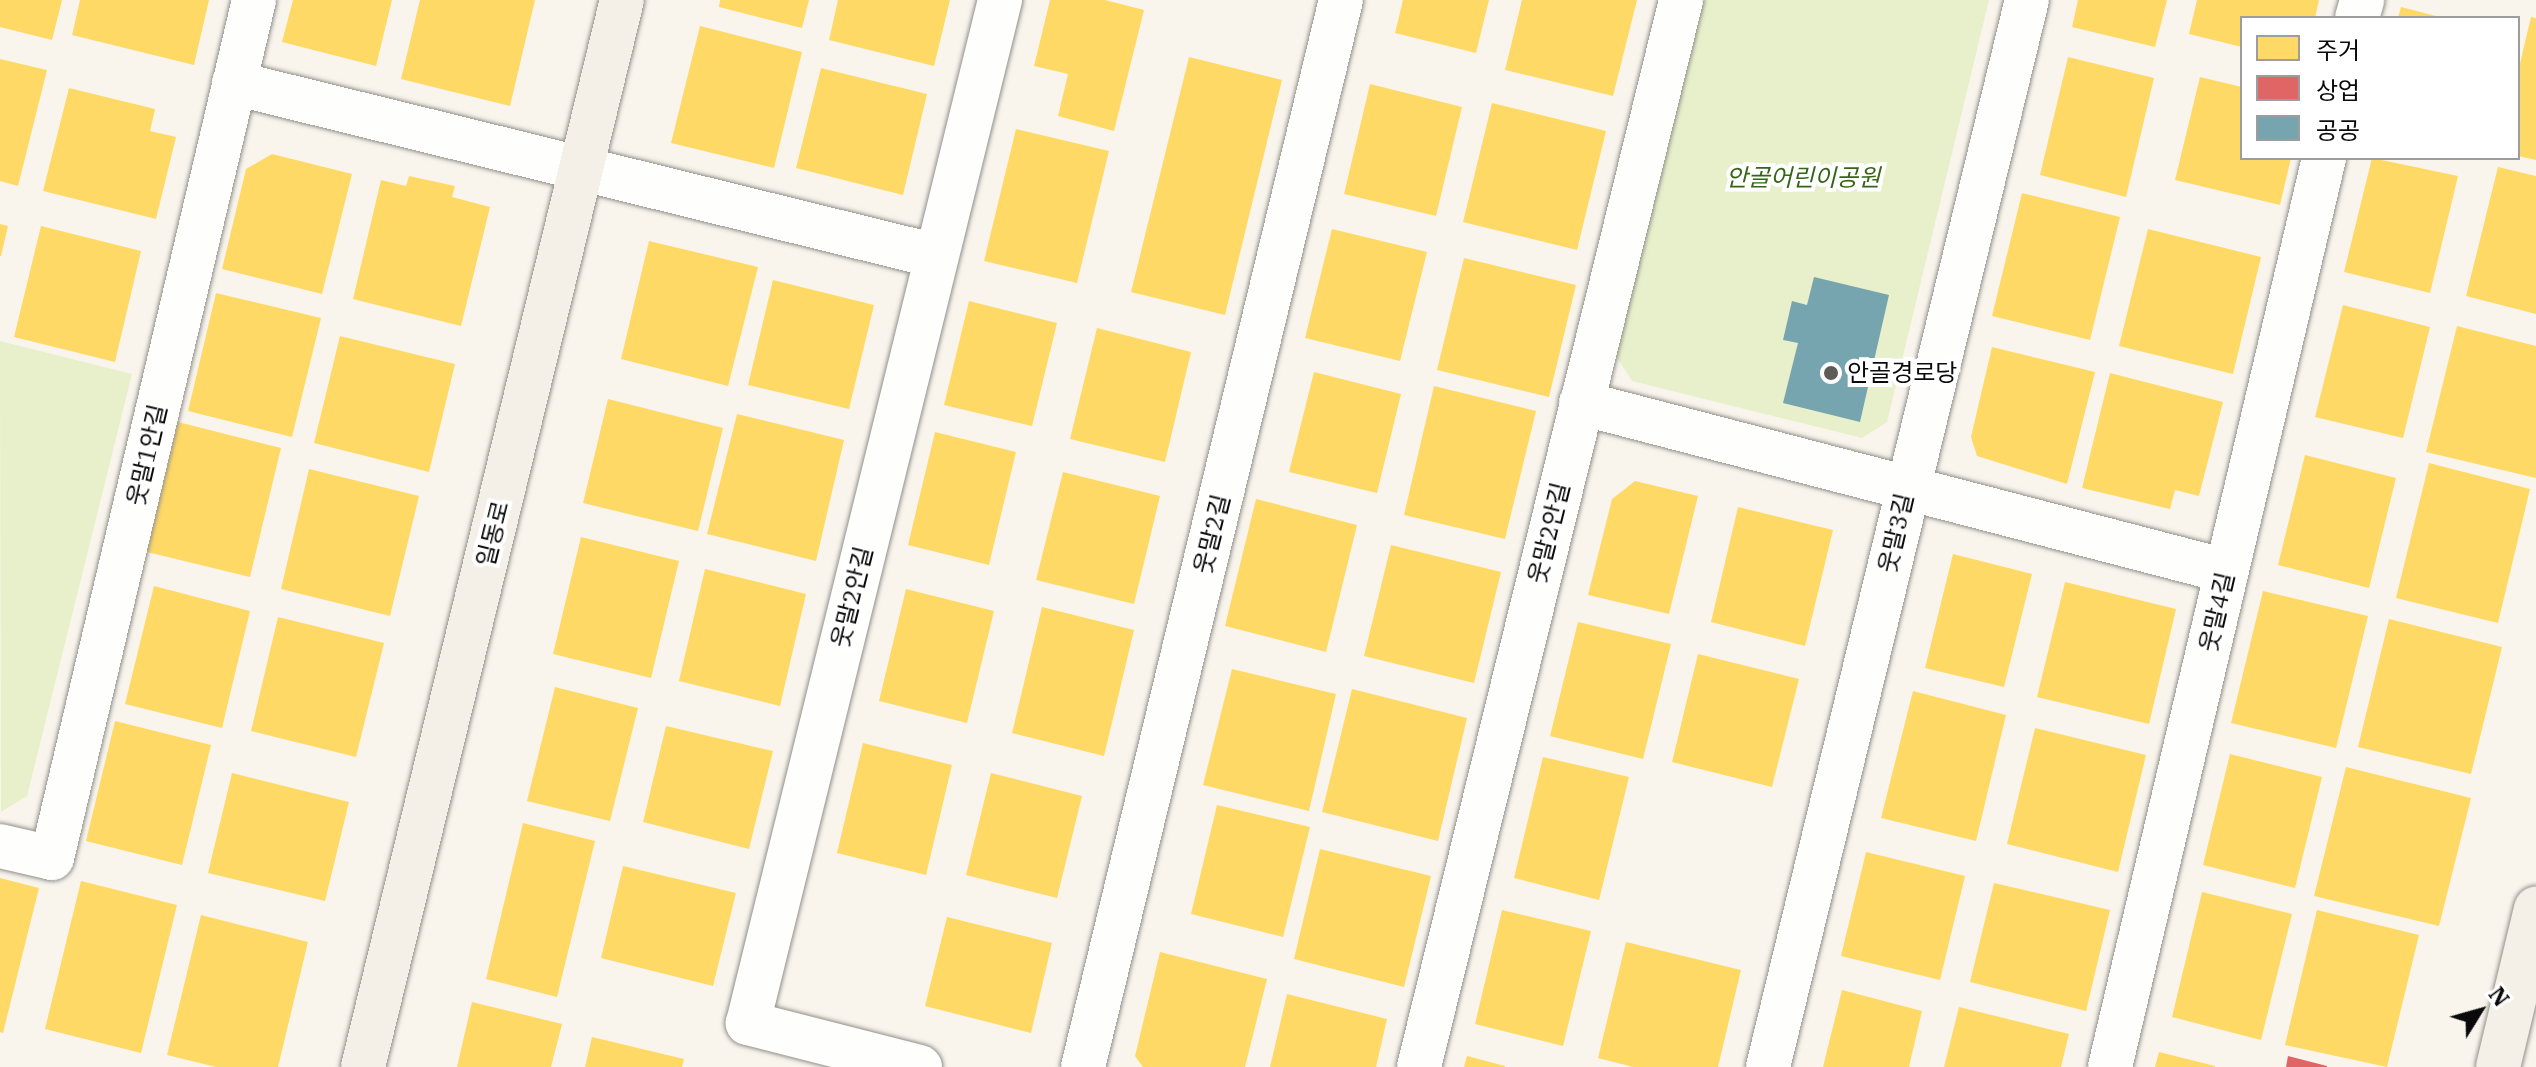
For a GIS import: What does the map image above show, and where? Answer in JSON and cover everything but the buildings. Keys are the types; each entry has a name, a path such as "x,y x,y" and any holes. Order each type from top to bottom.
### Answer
{"street":[{"name":"웃말1안길","path":"0,846 52,858 254,0"},
{"name":"일동로","path":"363,1067 622,0"},
{"name":"웃말2안길","path":"920,1067 748,1023 1000,0"},
{"name":"웃말2길","path":"1083,1067 1341,0"},
{"name":"웃말2안길","path":"1419,1067 1681,0"},
{"name":"웃말3길","path":"1768,1067 2027,0"},
{"path":"234,83 936,256"},
{"name":"웃말4길","path":"2110,1067 2324,160"},
{"path":"1581,403 1908,485 2226,571"},
{"path":"2498,1067 2536,909"}],"green space":[{"name":"안골어린이공원","path":"1702,0 1989,0 1887,422 1862,438 1632,381 1616,356"},
{"path":"0,341 132,374 27,796 1,812"}],"place":[{"name":"안골경로당","path":"1831,373"}]}
